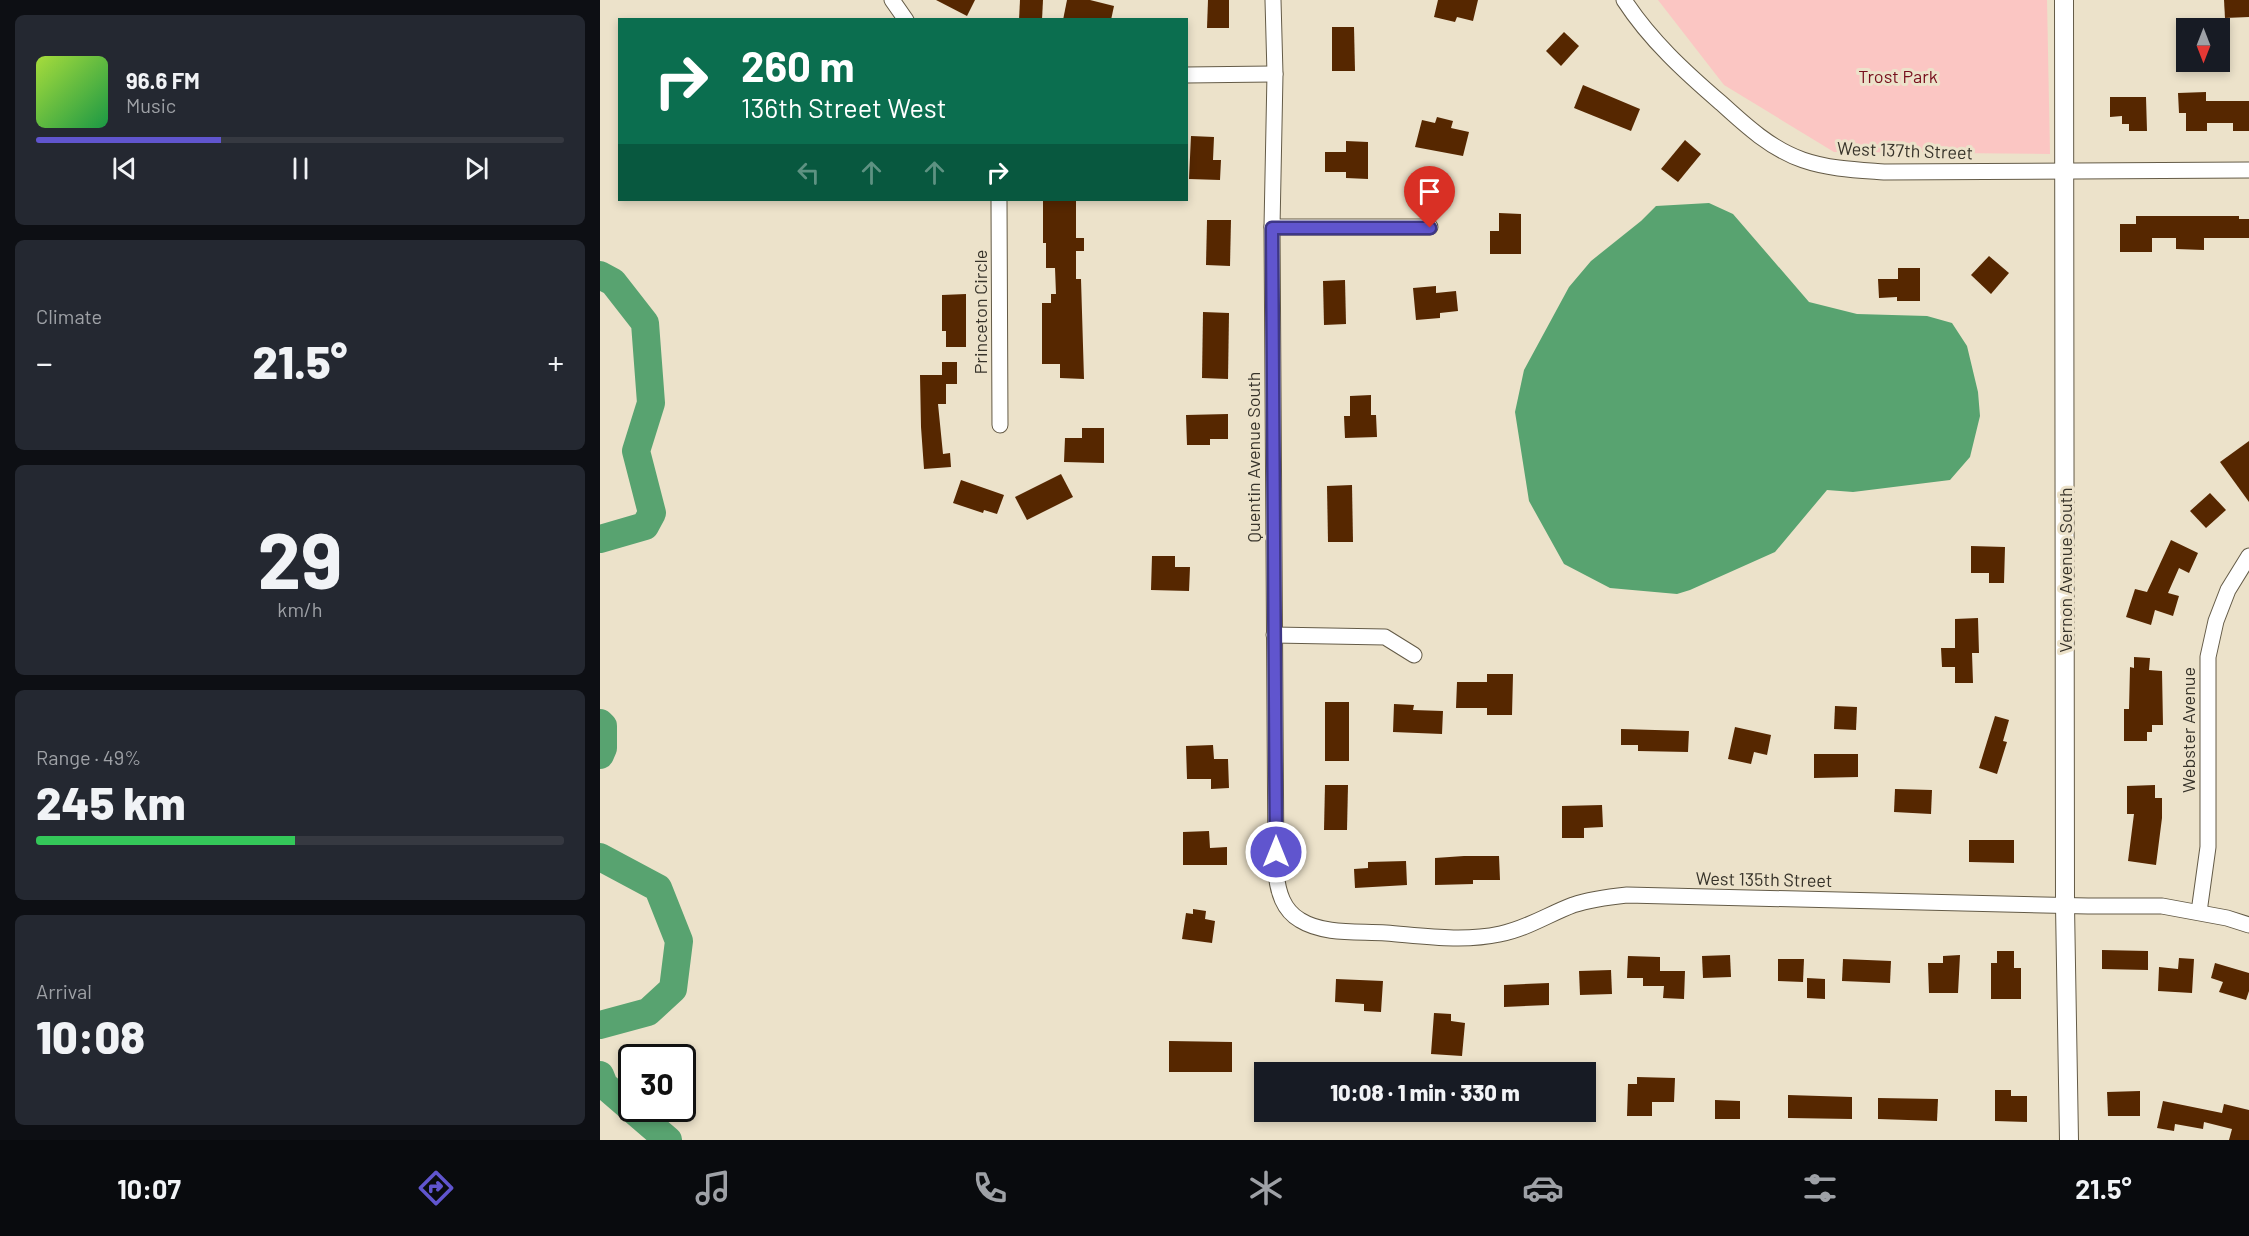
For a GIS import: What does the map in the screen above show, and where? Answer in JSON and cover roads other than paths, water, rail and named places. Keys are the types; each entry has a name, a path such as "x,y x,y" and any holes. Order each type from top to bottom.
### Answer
{"street":[{"path":"892,0 905,18"},
{"name":"Quentin Avenue South","path":"1274,0 1272,228 1275,873 1277,888 1289,911"},
{"name":"West 137th Street","path":"1624,0 1647,33 1689,76 1753,132 1802,160 1843,169 1884,172 2249,170"},
{"name":"Vernon Avenue South","path":"2064,0 2065,906 2069,1140"},
{"path":"1188,75 1275,74"},
{"name":"Princeton Circle","path":"999,201 1000,425"},
{"path":"1272,228 1430,228"},
{"name":"Webster Avenue","path":"2199,912 2208,847 2208,657 2216,621 2228,590 2249,556"},
{"path":"1274,636 1385,637 1414,655"},
{"name":"West 135th Street","path":"1289,911 1304,922 1325,929 1479,938 1503,934 1571,906 1598,898 1627,895 2065,906 2162,906 2227,918 2249,925"}],"waterway":[{"path":"600,275 613,282 645,323 651,403 636,451 652,513 645,526 600,539"},
{"path":"600,723 603,726 603,748 600,755"},
{"path":"600,857 658,888 679,941 673,989 648,1012 600,1025"},
{"path":"600,1075 604,1085 668,1140"}],"park label":[{"name":"Trost Park","path":"1898,76"}]}
